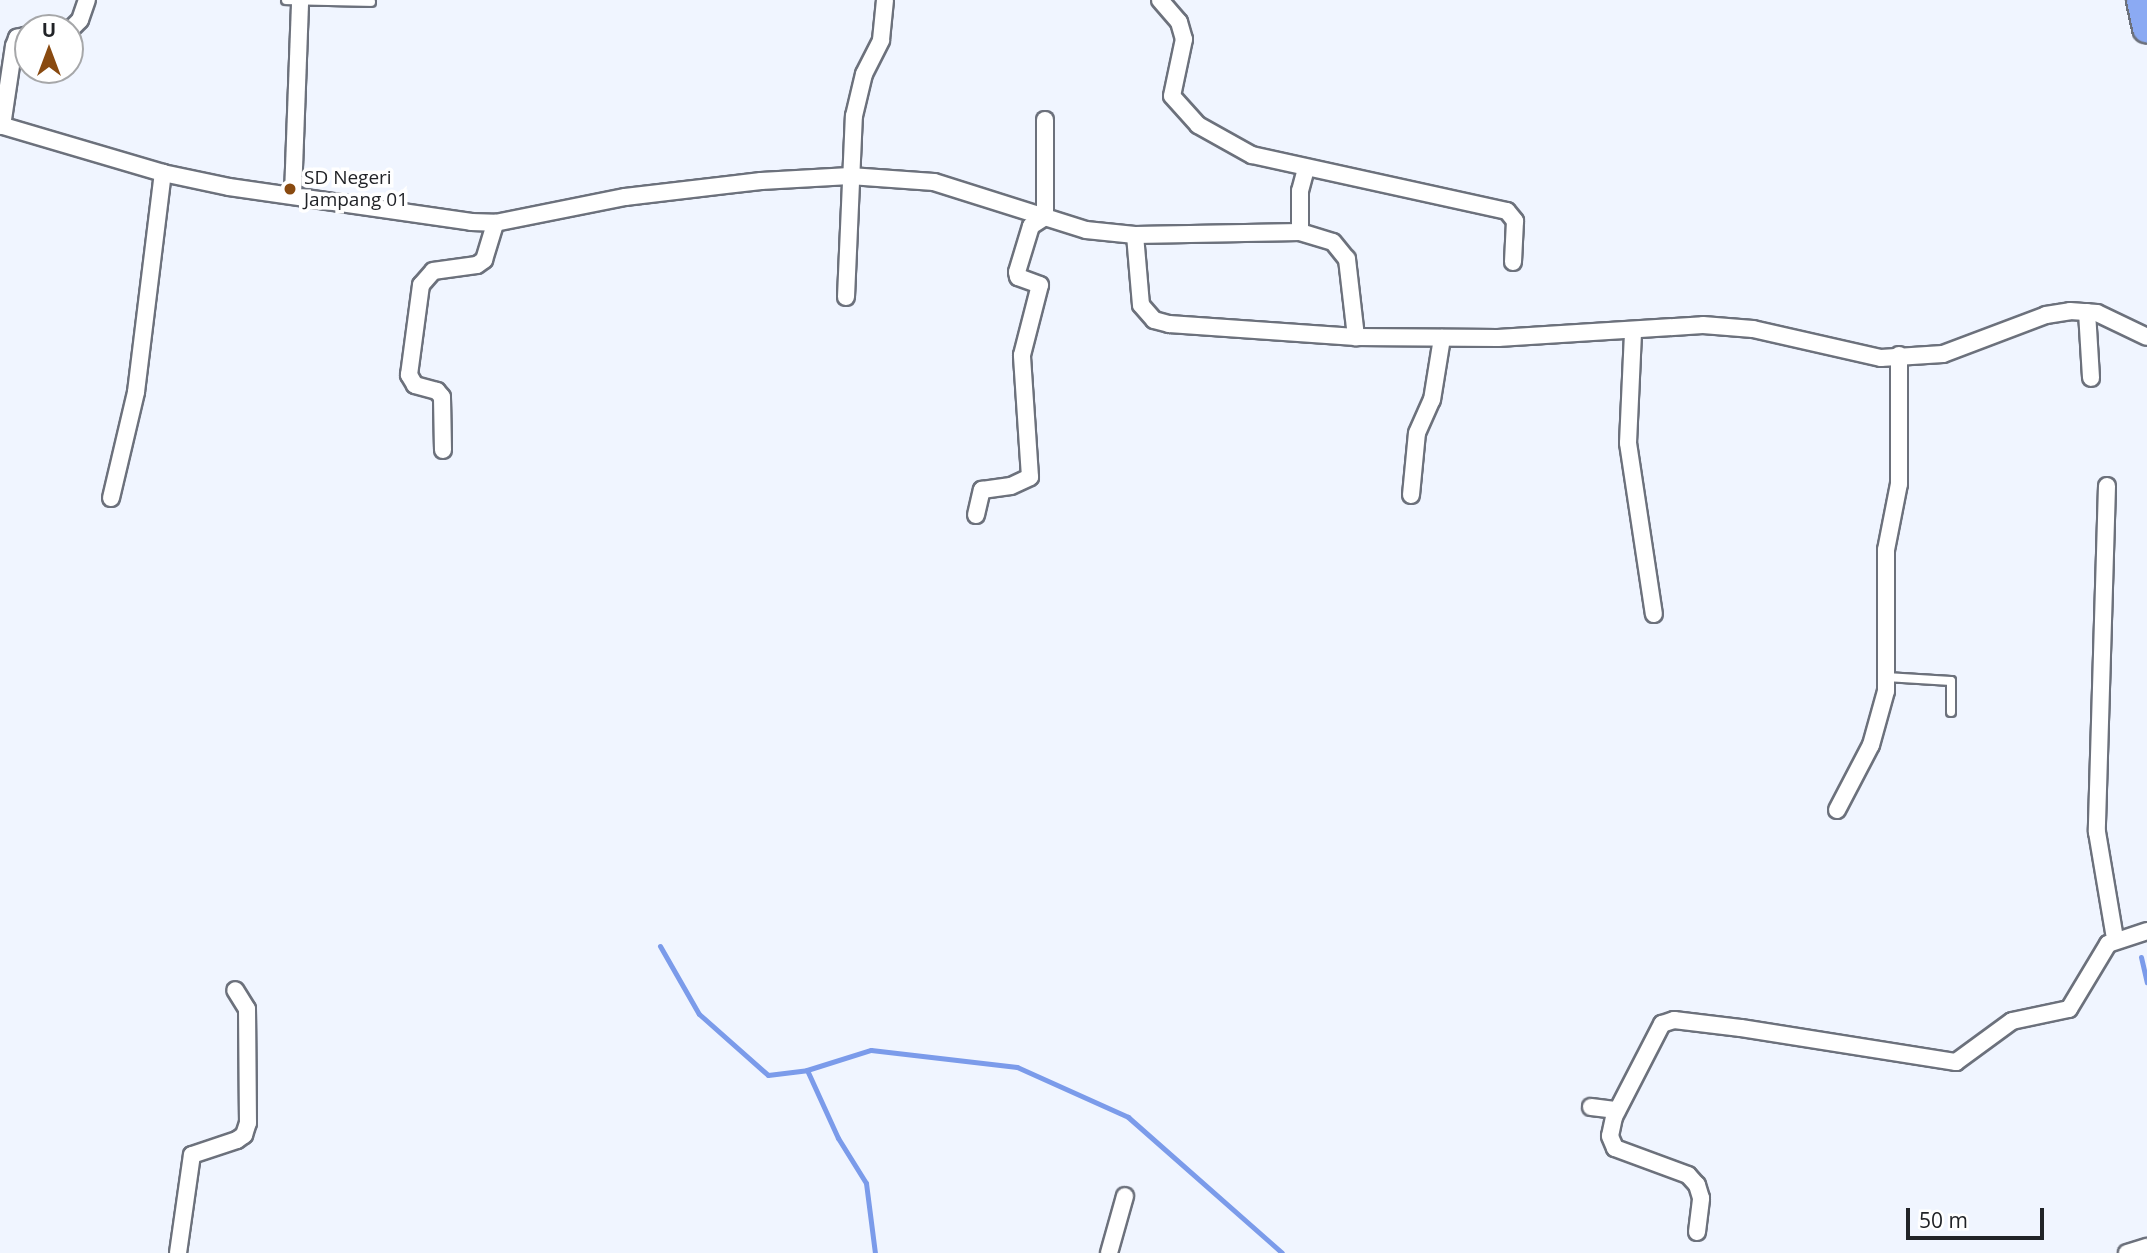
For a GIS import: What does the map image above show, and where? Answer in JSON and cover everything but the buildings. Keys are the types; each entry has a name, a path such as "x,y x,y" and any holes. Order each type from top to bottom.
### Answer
{"highway":[{"path":"2141,0 2147,28"}],"street":[{"path":"846,297 850,177 859,88 881,40 885,0"},
{"path":"1160,0 1183,30 1183,57 1172,92 1177,106 1198,125 1252,155 1507,211 1515,221 1513,262"},
{"path":"293,1 293,195"},
{"path":"14,46 1,126 163,173 293,195 495,223 684,188 850,177 934,182 1087,230 1135,235 1300,232 1334,242 1345,252 1356,337"},
{"path":"1045,121 1045,217"},
{"path":"1300,232 1300,191 1306,169"},
{"path":"111,498 136,392 163,173"},
{"path":"976,515 982,490 1011,486 1030,477 1022,355 1040,285 1018,277 1017,272 1031,226 1045,217"},
{"path":"443,450 442,397 437,391 415,385 409,375 421,285 433,271 477,265 484,260 495,223"},
{"path":"1135,235 1141,305 1154,320 1356,337 1442,338 1633,332 1703,325 1753,329 1881,358 1943,354 2046,315 2092,312 2147,337"},
{"path":"2091,377 2092,312"},
{"path":"1633,332 1628,443 1654,614"},
{"path":"1411,495 1417,433 1432,400 1442,338"},
{"path":"1837,810 1871,745 1886,677 1886,550 1899,484 1899,355"},
{"path":"2107,486 2097,832 2115,939"},
{"path":"1696,1232 1701,1198 1698,1185 1688,1175 1615,1148 1610,1136 1617,1110 1658,1030 1668,1021 1741,1027 1956,1062 2012,1021 2072,1007 2090,971 2115,939 2143,933"},
{"path":"178,1253 192,1155 237,1139 244,1135 248,1123 247,1009 235,990"},
{"path":"1591,1107 1617,1110"},
{"path":"1109,1253 1125,1195"},
{"path":"2127,1253 2147,1247"}],"lane":[{"path":"293,1 371,2"},
{"path":"1886,677 1951,681 1951,712"}],"waterway":[{"path":"660,946 699,1014 768,1075 807,1070 871,1050 1017,1067 1128,1117 1282,1253"},
{"path":"2141,957 2147,982"},
{"path":"807,1070 838,1138 866,1183 875,1253"}],"place":[{"name":"SD Negeri Jampang 01","path":"290,189"}]}
